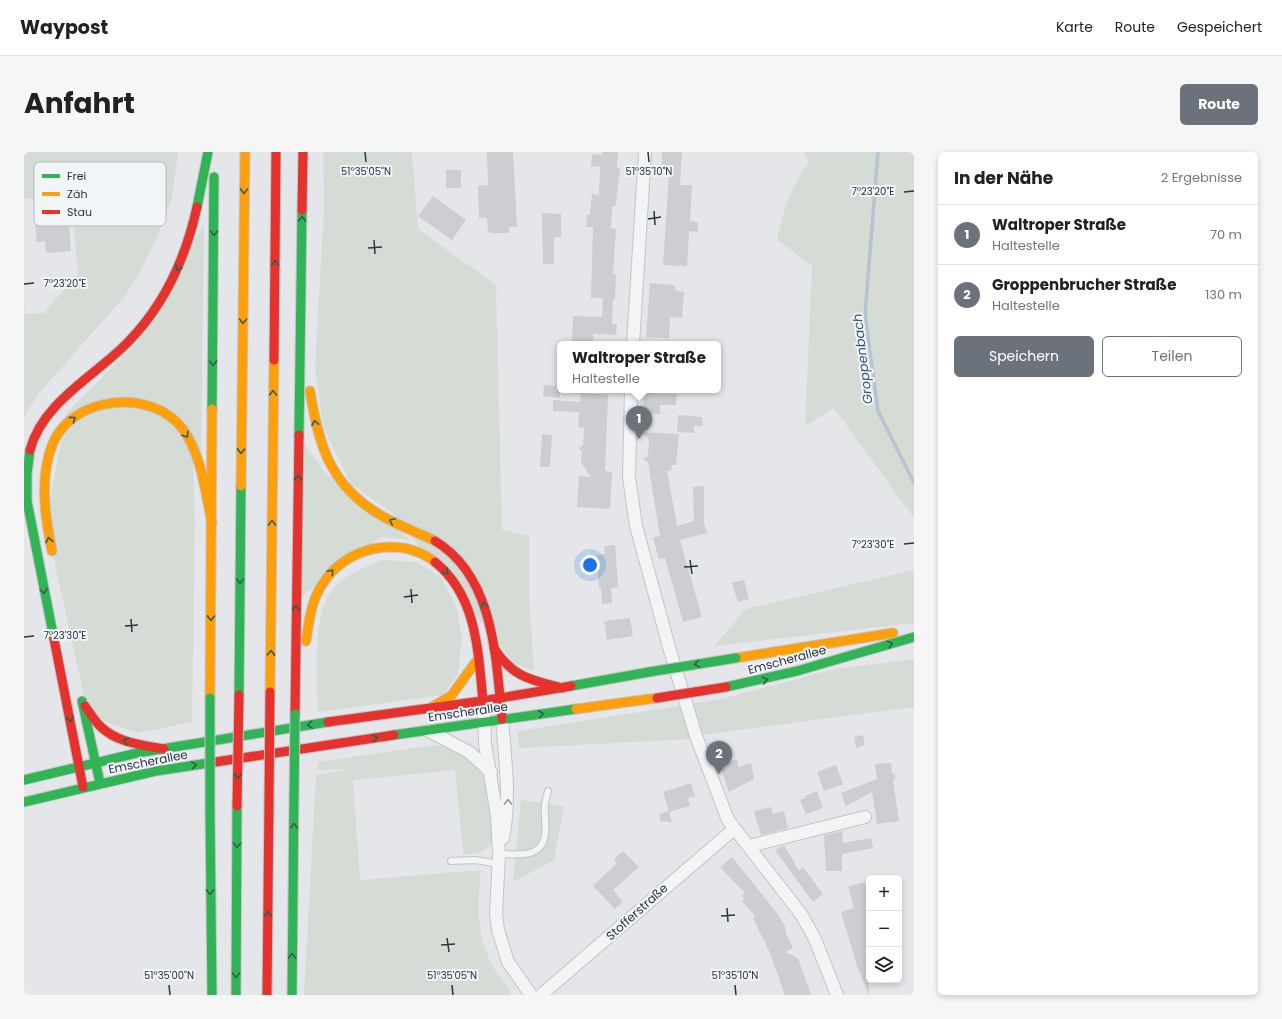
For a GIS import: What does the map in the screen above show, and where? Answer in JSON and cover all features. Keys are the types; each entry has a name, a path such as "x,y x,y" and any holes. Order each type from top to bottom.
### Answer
{"main road":[{"path":"83,786 30,519 27,500 28,463 31,448 40,426 62,401 131,339 152,314 167,290 182,260 193,225 208,152"},
{"path":"212,995 210,698 214,152"},
{"path":"236,995 245,152"},
{"path":"267,995 276,152"},
{"path":"292,995 303,152"},
{"path":"300,328 315,427 330,468 338,480 363,505 386,519 425,536 445,549 461,562 481,596 489,624 502,719"},
{"path":"54,561 46,523 44,492 46,467 54,442 66,424 80,414 97,406 112,402 127,401 156,408 170,416 180,426 190,441 198,460 212,523"},
{"path":"297,689 310,616 316,597 325,579 347,558 361,550 378,546 397,546 418,551 435,561 448,573 459,588 468,610 478,659 483,701"},
{"name":"Emscherallee","path":"24,780 96,762 299,726 483,701 649,672 914,630"},
{"name":"Emscherallee","path":"24,802 83,786 156,771 485,721 657,698 764,680 914,637"},
{"path":"492,643 498,656 512,672 522,677 562,688"},
{"path":"432,707 451,696 478,659"},
{"path":"100,783 81,698 99,726 113,737 127,742 164,749"}],"street":[{"path":"633,341 645,152"},
{"path":"631,393 629,477 636,526 669,647 696,736 723,809 734,829 749,846 801,914 815,939 837,995"},
{"path":"483,701 486,744 497,816 499,859 496,914 498,930 508,962 531,995"},
{"path":"499,859 508,809 502,719"},
{"path":"428,730 469,752 491,772"},
{"path":"749,846 865,817"},
{"name":"Stofferstraße","path":"541,995 734,829"}],"lane":[{"path":"451,861 499,859 533,852 539,848 544,842 545,803 548,791"}],"shaded area":[{"path":"24,152 178,152 172,198 166,214 166,162 34,162 34,198 24,199"},
{"path":"323,152 412,152 418,229 496,285 502,530 529,536 529,597 534,671 515,664 391,512 351,484 323,426 315,368 324,209"},
{"path":"803,152 914,152 914,518 834,408 805,426 812,266 777,239 788,199 809,162"},
{"path":"204,223 201,452 193,463 195,522 192,722 138,733 103,721 85,700 46,523 66,413 137,343"},
{"path":"74,226 161,226 156,240 138,275 124,297 39,393 26,413 24,420 24,303 25,314 44,313 78,274"},
{"path":"303,442 325,473 411,540 381,537 299,598"},
{"path":"383,560 416,562 441,577 456,606 462,637 458,674 443,695 318,712 317,648 322,614 326,600 333,589 344,579 369,565"},
{"path":"914,570 914,623 714,646 746,609"},
{"path":"914,659 914,707 700,735 691,739 519,748 519,731 722,699 830,670"},
{"path":"436,745 461,753 475,764 485,779 493,822 493,842 480,852 463,854 455,770 353,780 360,880 481,870 479,920 483,943 493,967 508,987 511,995 304,995 316,775 351,769 318,770 318,762"},
{"path":"521,800 564,806 554,860 513,882"}],"building":[{"path":"487,152 513,152 517,227 509,227 509,233 491,233 488,231 487,218 479,218 478,186 488,185"},
{"path":"602,152 618,152 617,168 620,168 615,207 612,207 611,228 616,229 613,274 616,274 615,299 613,299 612,324 617,324 616,335 593,334 593,341 572,341 573,316 602,317 603,298 591,298 593,227 586,227 587,215 590,215 592,194 599,195 600,167 591,166 592,154 602,155"},
{"path":"662,152 682,152 680,185 692,185 690,221 698,222 698,232 689,231 687,266 663,265 669,175 661,174"},
{"path":"446,170 461,170 461,188 446,188"},
{"path":"433,196 466,220 452,240 418,216"},
{"path":"542,213 561,214 561,237 554,237 554,264 543,264"},
{"path":"35,226 69,226 71,251 46,253 45,241 37,242"},
{"path":"650,283 674,285 676,291 684,292 682,318 670,317 669,338 646,337"},
{"path":"544,385 557,386 557,393 560,393 560,398 543,396"},
{"path":"581,393 608,395 605,471 612,472 610,509 577,507 579,476 591,477 581,463 582,452 579,448 583,445 584,428 578,427 579,412 553,411 553,400 580,402"},
{"path":"644,393 677,394 676,405 660,405 660,414 643,414"},
{"path":"678,415 702,417 703,426 694,426 694,433 677,432"},
{"path":"641,432 679,434 676,465 672,465 671,471 667,471 677,526 694,521 693,487 704,486 704,523 707,533 680,540 702,617 683,622 665,558 659,559 653,538 660,536 648,462 643,459 648,456 649,440"},
{"path":"542,434 552,435 550,467 540,467"},
{"path":"615,545 618,587 611,588 612,603 602,604 601,588 599,588 597,555 605,554 604,546"},
{"path":"744,580 749,599 738,602 732,583"},
{"path":"630,618 633,636 607,640 604,621"},
{"path":"863,735 865,745 856,748 854,737"},
{"path":"737,759 739,767 751,763 754,779 729,792 720,765"},
{"path":"891,763 892,774 893,773 896,778 893,780 899,821 877,824 872,792 846,806 841,793 877,779 875,764"},
{"path":"836,765 843,784 824,791 817,772"},
{"path":"691,783 695,796 688,798 690,806 669,812 672,822 661,821 659,814 669,811 663,792"},
{"path":"817,791 823,808 806,814 800,800"},
{"path":"771,807 773,814 784,811 788,828 761,835 754,811"},
{"path":"842,831 843,843 871,838 873,848 842,854 842,871 826,871 824,835"},
{"path":"784,845 799,871 803,867 823,894 813,902 775,850"},
{"path":"623,851 639,867 613,890 623,902 615,909 593,886 617,863 614,859"},
{"path":"732,857 777,913 785,926 786,933 793,948 785,952 798,958 811,995 785,995 769,951 753,918 755,916 742,901 745,900 742,896 745,893 720,867"},
{"path":"861,883 865,883 866,886 866,983 869,983 869,995 857,966 841,912 854,908 848,887"}],"waterway":[{"name":"Groppenbach","path":"878,152 865,315 878,411 914,483"}],"traffic: fast":[{"path":"197,207 208,152"},
{"path":"212,409 214,177"},
{"path":"299,435 302,210"},
{"path":"30,450 27,474 27,501 54,639"},
{"path":"239,695 241,486"},
{"path":"726,687 797,671 914,637"},
{"path":"649,672 736,658"},
{"path":"571,686 649,672"},
{"path":"210,698 210,811"},
{"path":"82,701 100,783"},
{"path":"394,735 576,709"},
{"path":"294,796 295,714"},
{"path":"24,780 137,753 328,722"},
{"path":"24,802 156,771 209,763"},
{"path":"292,995 294,796"},
{"path":"236,995 237,806"},
{"path":"210,811 212,995"}],"traffic: slow":[{"path":"241,486 245,152"},
{"path":"270,692 274,360"},
{"path":"310,391 323,447 330,463 350,492 382,516 435,541"},
{"path":"52,551 47,524 45,483 46,469 53,443 63,427 77,415 94,407 113,403 133,403 152,407 168,415 182,428 189,439 198,461 205,486 212,523"},
{"path":"210,698 212,409"},
{"path":"306,641 311,612 318,591 332,572 344,561 358,554 374,549 390,547 406,548 421,553 435,562"},
{"path":"736,658 893,633"},
{"path":"432,707 451,696 478,659"},
{"path":"576,709 657,698"}],"traffic: jam":[{"path":"274,360 276,152"},
{"path":"302,210 303,152"},
{"path":"30,450 46,417 72,390 129,341 142,327 153,311 163,296 180,262 187,244 197,207"},
{"path":"295,714 299,435"},
{"path":"435,541 455,556 470,575 481,597 494,645 502,719"},
{"path":"435,562 449,576 460,591 467,608 477,644 483,701"},
{"path":"54,639 83,787"},
{"path":"494,648 508,665 523,676 562,688"},
{"path":"328,722 482,701 571,686"},
{"path":"657,698 726,687"},
{"path":"269,801 270,692"},
{"path":"237,806 239,695"},
{"path":"85,706 100,726 114,736 122,740 164,749"},
{"path":"209,763 394,735"},
{"path":"267,995 269,801"}],"place":[{"name":"Waltroper Straße","path":"639,439"},
{"name":"Groppenbrucher Straße","path":"719,774"}]}
